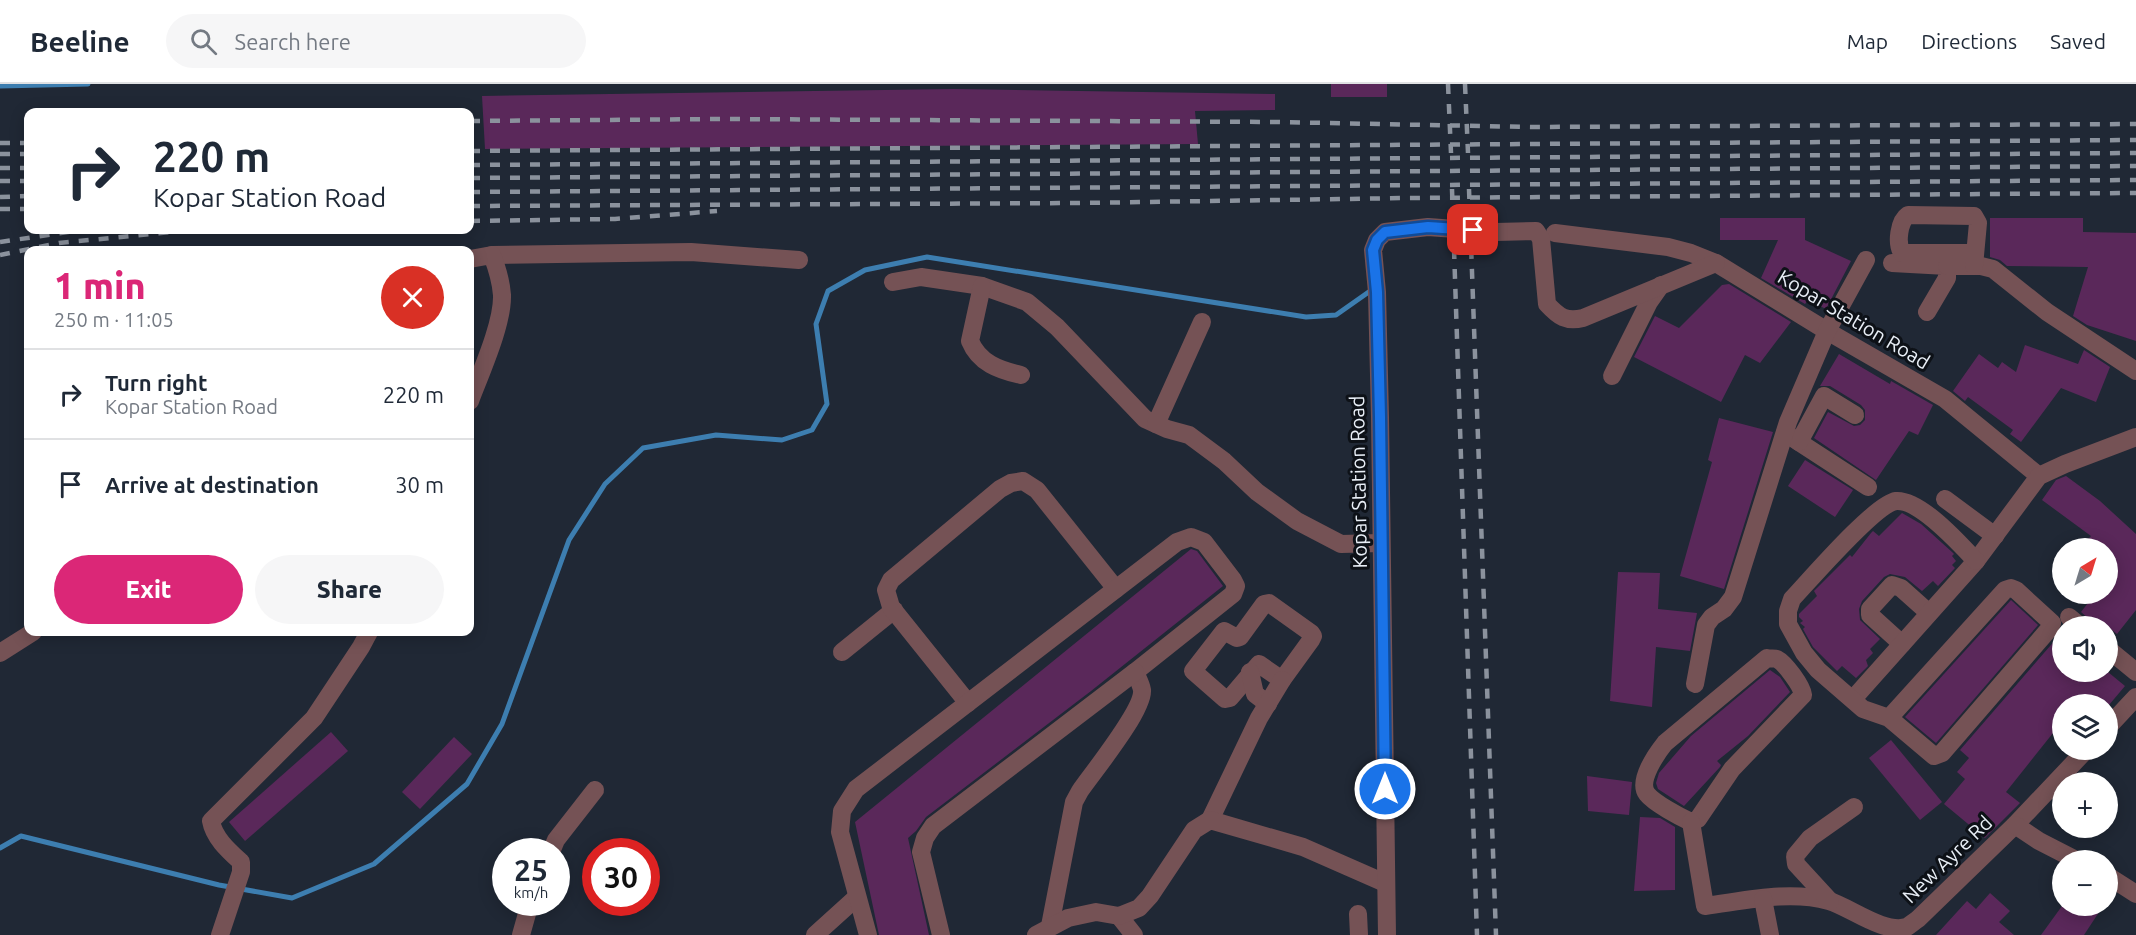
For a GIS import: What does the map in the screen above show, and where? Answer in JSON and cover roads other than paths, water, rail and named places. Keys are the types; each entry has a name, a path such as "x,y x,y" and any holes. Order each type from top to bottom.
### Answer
{"street":[{"name":"Kopar Station Road","path":"1387,935 1380,417 1373,250 1377,240 1385,232 1428,227 1496,232 1531,231 1539,234 1547,304 1564,320 1572,321 1583,318 1661,285"},
{"name":"Kopar Station Road","path":"1555,233 1668,247 1716,263 1827,331 1946,399 2039,476"},
{"path":"474,258 492,255 691,252 799,260"},
{"path":"474,390 496,330 502,297 498,271 492,255"},
{"path":"1695,684 1706,625 1712,617 1724,609 1733,597 1792,437 1827,331 1866,260"},
{"path":"1892,263 1947,266 1975,260 1994,269 2047,312 2136,371"},
{"path":"1612,376 1649,302 1661,285 1716,263"},
{"path":"1927,312 1947,278 1947,266"},
{"path":"893,282 921,277 982,286 1026,302 1057,327 1145,419 1189,435 1224,461 1257,492 1297,521 1341,544 1381,543"},
{"path":"982,286 970,341 978,356 990,365 999,370 1021,375"},
{"path":"1156,424 1202,322"},
{"path":"1792,437 1824,396 1855,415"},
{"path":"1792,437 1868,487"},
{"path":"1853,699 1976,561 2039,476 2136,437"},
{"path":"968,703 894,610 887,599 886,590 891,580 1000,489 1011,483 1023,481 1037,490 1116,589"},
{"path":"1944,499 1995,536"},
{"path":"1889,718 2005,590 2011,588 2016,590 2052,623 1942,753 1934,756 1889,718 1863,709 1818,670 1804,653 1788,624 1788,611 1792,599 1868,520 1883,506 1895,501 1903,502 1931,516 1976,561"},
{"path":"868,935 840,832 842,811 856,789 1177,542 1191,537 1204,542 1233,580 1236,586 1233,594 933,826 925,837 921,852 941,935"},
{"path":"1902,644 1870,615 1870,609 1892,585 1901,588 1929,613"},
{"path":"1043,930 1068,918 1096,912 1119,916 1139,908 1150,896 1194,830 1210,820 1259,718 1313,636 1269,603 1264,604 1240,637 1237,638 1224,631 1193,671 1227,700 1256,665 1262,664 1282,680"},
{"path":"842,652 894,610"},
{"path":"0,653 27,636"},
{"path":"220,935 241,872 241,862 224,846 212,821 314,718 367,636"},
{"path":"2118,657 2136,672"},
{"path":"1767,658 1776,659 1800,686 1803,695 1732,769 1698,819 1691,822 1674,814 1647,794 1644,786 1651,760 1665,743 1767,658"},
{"path":"1043,930 1074,802 1139,703 1142,690 1135,672"},
{"path":"1250,672 1255,694 1268,704"},
{"path":"2118,716 2136,697"},
{"name":"New Ayre Rd","path":"1691,822 1705,906 1786,896 1811,897 1830,901 1879,924 1905,931 2015,825 2077,760"},
{"path":"558,838 595,790"},
{"path":"1830,901 1796,864 1795,856 1810,838 1854,807"},
{"path":"1210,820 1303,847 1385,883"},
{"path":"2015,825 2057,850"},
{"path":"2118,882 2136,894"},
{"path":"814,935 856,897"},
{"path":"1763,899 1770,935"},
{"path":"1358,914 1359,935"},
{"path":"521,935 526,916"},
{"path":"1119,916 1134,935"}],"waterway":[{"path":"0,86 88,84"},
{"path":"0,848 21,836 219,885 292,898 374,864 467,784 502,724 569,540 605,484 643,448 716,435 782,440 812,430 827,404 816,324 828,291 865,270 927,257 1306,317 1336,315 1373,289"}],"railway":[{"path":"1448,84 1451,153"},
{"path":"1465,84 1468,153"},
{"path":"474,121 723,119 1276,122 1531,127 2136,124"},
{"path":"474,151 2136,140"},
{"path":"0,143 24,143"},
{"path":"474,165 2136,153"},
{"path":"0,154 24,154"},
{"path":"474,178 2136,166"},
{"path":"0,168 24,168"},
{"path":"474,192 2136,180"},
{"path":"0,181 24,181"},
{"path":"1452,189 1477,935"},
{"path":"1469,189 1496,935"},
{"path":"474,206 2136,193"},
{"path":"0,197 24,196"},
{"path":"0,209 24,209"},
{"path":"474,221 615,219 717,211"},
{"path":"0,242 55,234"},
{"path":"44,246 151,234"},
{"path":"0,255 24,250"}]}
